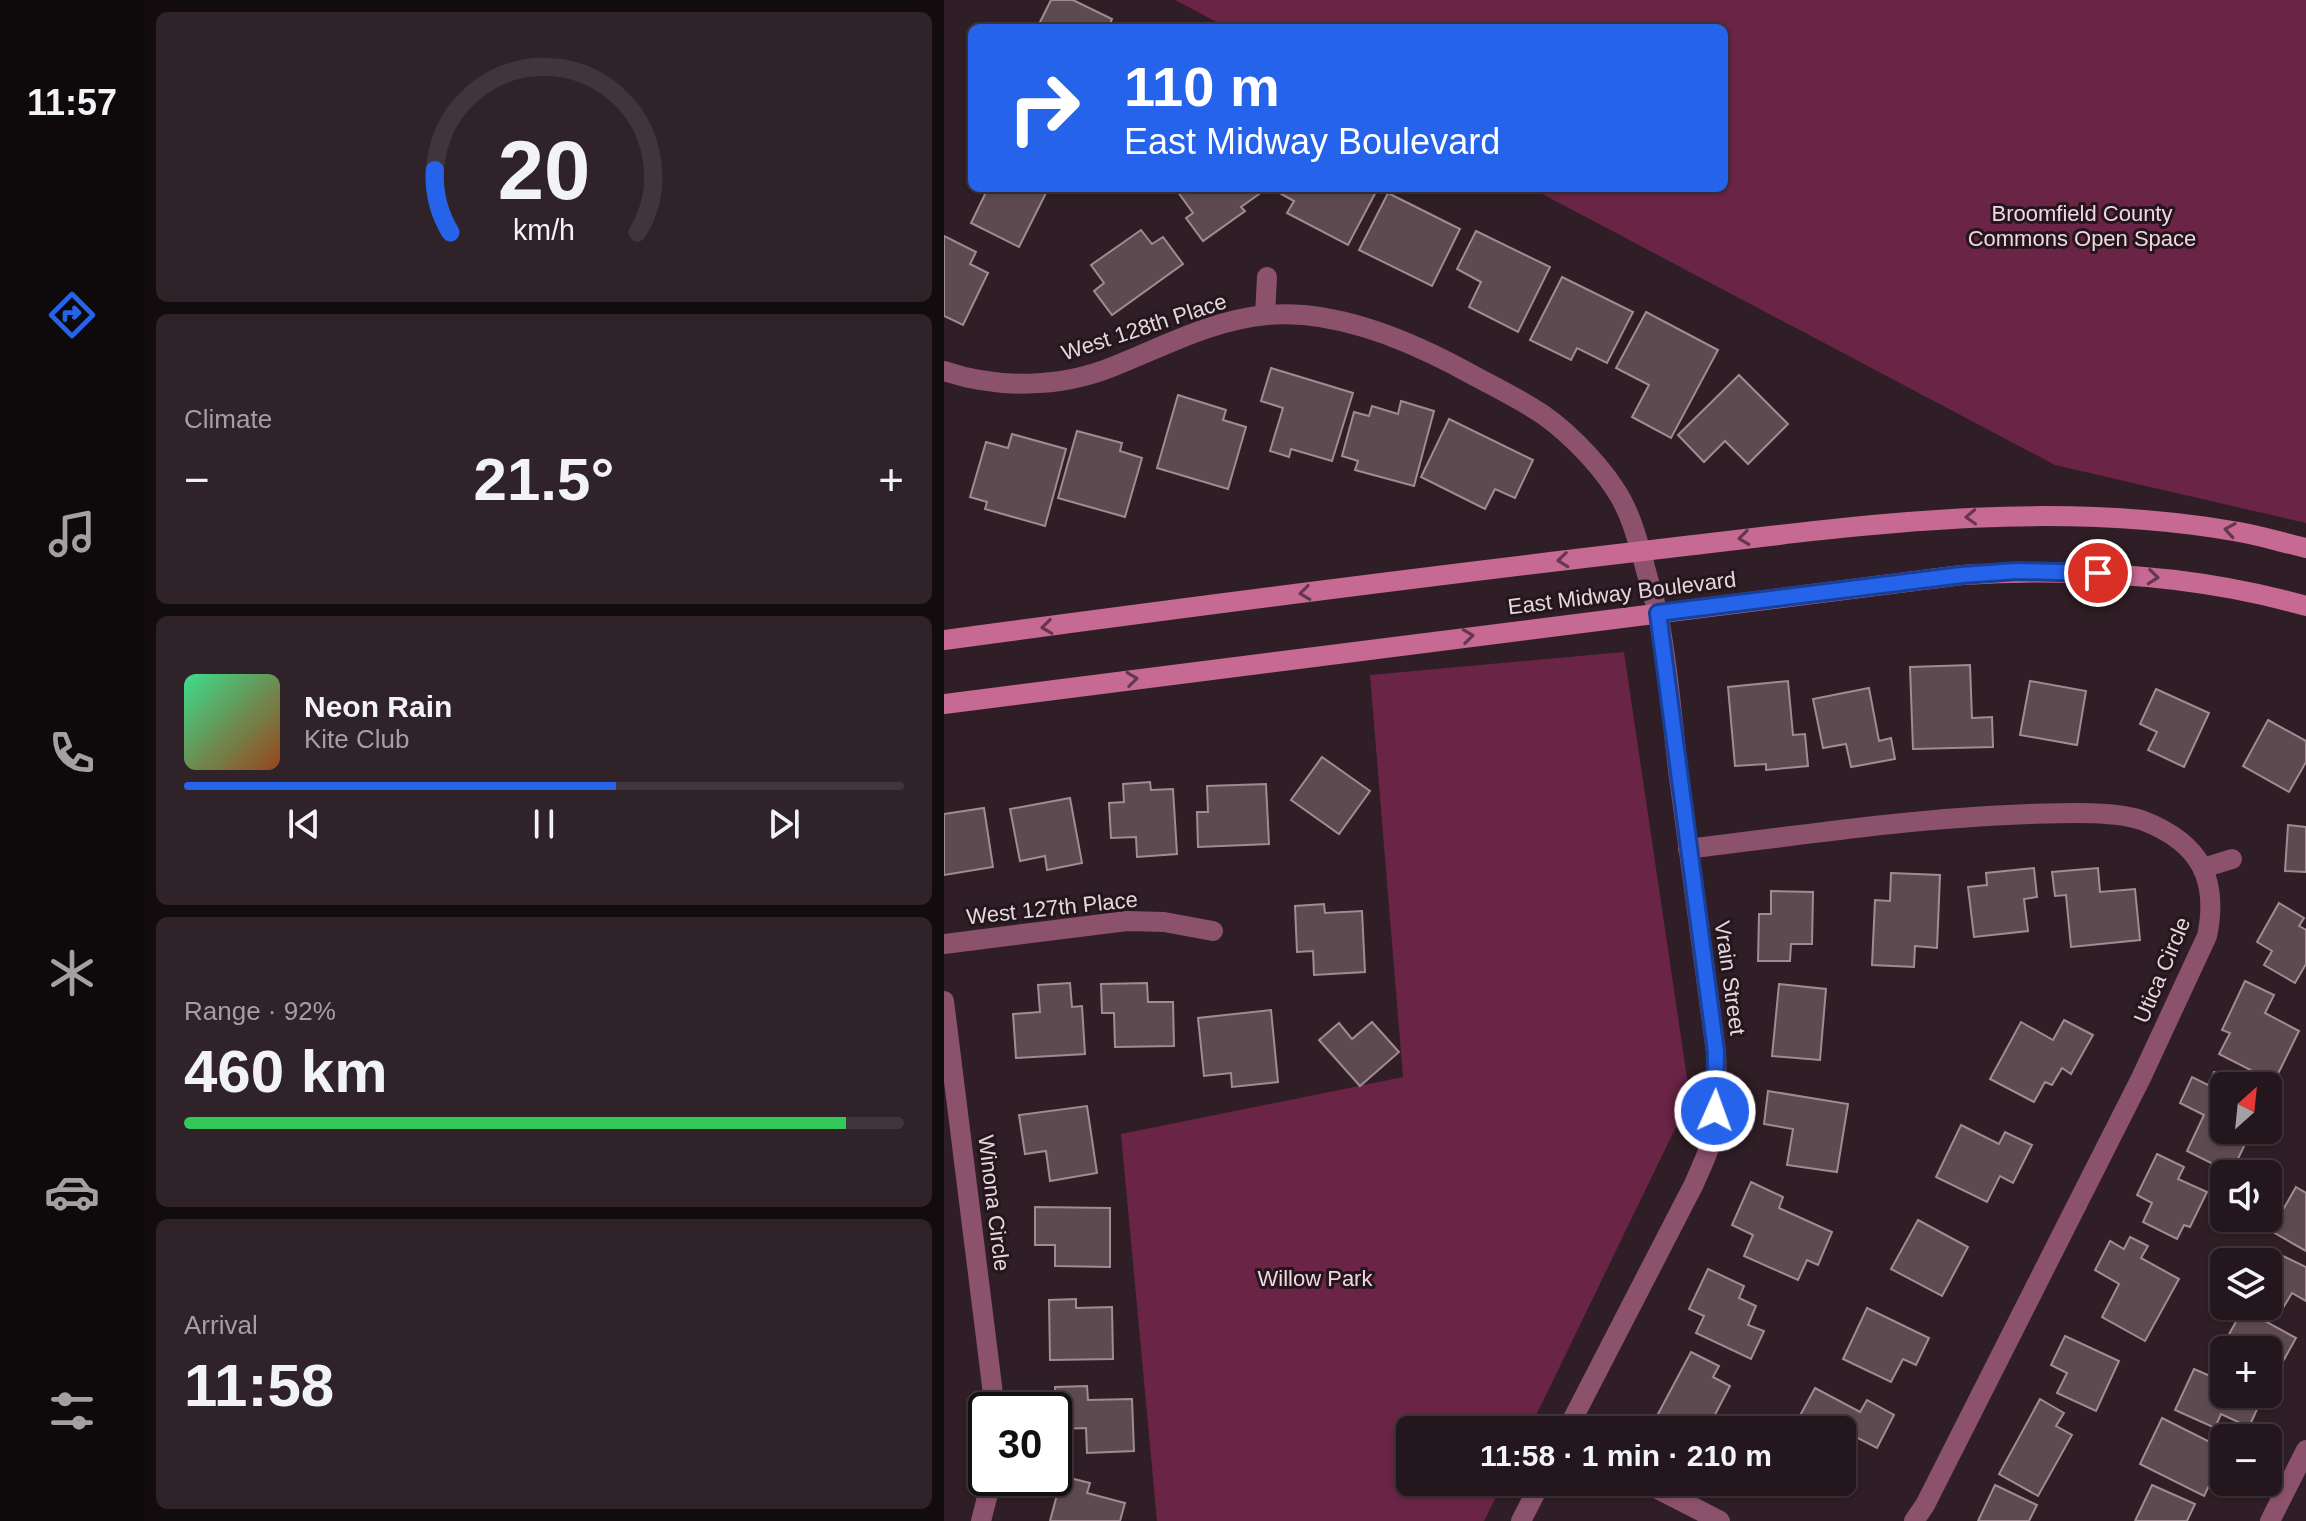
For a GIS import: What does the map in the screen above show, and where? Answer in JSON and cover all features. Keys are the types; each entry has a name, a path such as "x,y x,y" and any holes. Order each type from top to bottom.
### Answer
{"main road":[{"name":"East Midway Boulevard","path":"944,640 1640,551 1836,528 1969,517 2077,515 2161,521 2242,532 2306,548"},
{"name":"East Midway Boulevard","path":"944,704 1947,577 2017,571 2125,574 2169,579 2238,589 2306,606"}],"street":[{"path":"1265,315 1267,277"},
{"name":"West 128th Place","path":"944,371 980,381 1008,384 1072,379 1109,368 1183,336 1265,315 1292,314 1373,329 1424,350 1533,407 1554,423 1601,469 1618,493 1640,551"},
{"name":"Vrain Street","path":"1574,1416 1694,1184 1708,1152 1717,1092 1716,1052 1658,613 1640,551"},
{"name":"Utica Circle","path":"1688,849 1973,816 2057,813 2123,816 2144,821 2182,841 2197,856 2203,868 2211,892 2207,936 2141,1078 1925,1505 1914,1521"},
{"path":"2203,868 2232,859"},
{"name":"West 127th Place","path":"944,944 1127,921 1164,922 1213,931"},
{"name":"Winona Circle","path":"944,1001 993,1392"},
{"path":"2270,1521 2306,1450"},
{"path":"981,1521 987,1496"},
{"path":"1521,1521 1534,1496"},
{"path":"1671,1496 1720,1521"}],"green space":[{"name":"Broomfield County Commons Open Space","path":"1175,0 2306,0 2306,523 2055,465 1539,192 1728,192 1728,24 1220,24"},
{"name":"Willow Park","path":"1624,652 1690,1098 1536,1416 1396,1416 1396,1496 1496,1496 1484,1521 1157,1521 1121,1134 1403,1077 1370,675"}],"building":[{"path":"1051,0 1073,0 1112,19 1110,24 1039,24"},
{"path":"986,192 1046,193 1019,247 971,223"},
{"path":"1178,192 1262,192 1241,207 1245,211 1203,241 1186,218 1193,213"},
{"path":"1278,192 1376,192 1348,245 1287,213 1294,201"},
{"path":"1388,193 1460,229 1432,286 1359,250"},
{"path":"1141,230 1152,244 1163,237 1183,264 1112,315 1094,291 1104,283 1091,265"},
{"path":"1476,231 1550,267 1518,332 1469,307 1481,282 1457,269"},
{"path":"944,236 976,252 970,264 988,273 963,325 944,316"},
{"path":"1562,277 1633,312 1607,363 1577,348 1571,360 1530,340"},
{"path":"1646,312 1718,350 1671,438 1632,417 1649,385 1616,368"},
{"path":"1271,368 1353,393 1332,461 1291,449 1289,457 1270,451 1283,408 1261,401"},
{"path":"1739,375 1788,424 1748,464 1725,441 1704,462 1678,435"},
{"path":"1178,395 1226,410 1223,420 1246,427 1228,489 1157,468"},
{"path":"1401,401 1434,411 1414,486 1355,470 1358,461 1342,456 1354,412 1369,416 1372,406 1398,414"},
{"path":"1449,419 1533,460 1515,498 1495,489 1485,509 1421,477"},
{"path":"1077,431 1122,443 1120,451 1142,458 1125,517 1058,498"},
{"path":"1012,434 1066,449 1045,526 985,509 987,502 970,497 986,442 1008,448"},
{"path":"1970,665 1972,718 1992,717 1993,747 1913,749 1910,667"},
{"path":"1788,681 1793,735 1805,734 1808,766 1766,770 1766,764 1735,766 1728,687"},
{"path":"2030,681 2086,691 2077,745 2020,735"},
{"path":"1869,688 1879,741 1891,738 1895,759 1851,767 1846,744 1823,748 1813,699"},
{"path":"2156,689 2209,713 2184,767 2148,750 2157,732 2140,724"},
{"path":"2268,720 2306,741 2306,762 2289,792 2243,766"},
{"path":"1322,757 1370,791 1339,834 1291,800"},
{"path":"1150,782 1151,790 1173,789 1177,854 1137,857 1136,837 1111,838 1109,803 1124,802 1123,784"},
{"path":"1266,784 1269,844 1198,847 1197,812 1208,812 1207,786"},
{"path":"1070,798 1082,863 1047,870 1045,856 1020,861 1010,809"},
{"path":"984,808 993,867 944,875 944,814"},
{"path":"2288,825 2306,827 2306,872 2285,871"},
{"path":"2034,868 2037,897 2024,899 2028,931 1974,937 1968,887 1987,885 1986,873"},
{"path":"2098,868 2100,892 2135,889 2140,940 2071,947 2066,895 2055,896 2052,872"},
{"path":"1891,873 1940,875 1937,948 1915,946 1914,967 1872,965 1875,900 1890,901"},
{"path":"1771,891 1813,892 1812,944 1791,944 1790,961 1758,961 1759,914 1771,914"},
{"path":"2279,903 2304,918 2299,926 2306,930 2306,964 2295,983 2264,965 2272,951 2257,942"},
{"path":"1324,904 1325,913 1362,911 1365,972 1314,975 1313,951 1297,952 1295,906"},
{"path":"2245,981 2274,995 2265,1013 2299,1031 2279,1072 2254,1072 2219,1054 2230,1033 2222,1030"},
{"path":"1070,983 1072,1007 1082,1006 1085,1054 1016,1058 1013,1014 1040,1012 1038,985"},
{"path":"1147,983 1148,1002 1173,1002 1174,1046 1115,1047 1114,1013 1102,1013 1101,984"},
{"path":"1779,984 1826,989 1820,1060 1772,1056"},
{"path":"1271,1010 1278,1082 1232,1087 1231,1073 1204,1076 1198,1018"},
{"path":"2064,1020 2093,1035 2071,1074 2062,1068 2052,1085 2045,1082 2034,1102 1990,1079 2021,1022 2053,1040"},
{"path":"1372,1022 1399,1052 1360,1086 1319,1040 1339,1023 1352,1039"},
{"path":"2192,1077 2208,1085 2210,1081 2210,1144 2245,1144 2237,1160 2210,1160 2210,1162 2187,1151 2204,1115 2180,1103"},
{"path":"1768,1091 1848,1104 1837,1172 1787,1165 1793,1129 1764,1124"},
{"path":"1087,1106 1097,1173 1050,1181 1046,1151 1025,1154 1019,1115"},
{"path":"1961,1125 1999,1144 2005,1132 2032,1145 2013,1183 2000,1176 1987,1202 1936,1177"},
{"path":"2157,1154 2184,1167 2178,1179 2207,1192 2190,1227 2184,1225 2177,1239 2143,1222 2152,1203 2137,1195"},
{"path":"1751,1182 1783,1197 1779,1208 1832,1232 1818,1265 1807,1260 1798,1280 1744,1256 1753,1235 1732,1225"},
{"path":"2296,1187 2306,1193 2306,1251 2273,1232 2282,1232 2282,1212"},
{"path":"1035,1207 1110,1208 1110,1267 1055,1266 1055,1245 1035,1245"},
{"path":"1918,1220 1968,1247 1942,1296 1891,1269"},
{"path":"2130,1237 2148,1246 2141,1258 2179,1279 2145,1341 2102,1317 2119,1284 2095,1270 2110,1241 2124,1249"},
{"path":"2282,1255 2306,1267 2306,1301 2292,1293 2282,1310"},
{"path":"1708,1269 1744,1286 1739,1298 1756,1306 1748,1325 1764,1331 1751,1359 1696,1333 1704,1316 1689,1309"},
{"path":"1076,1299 1076,1308 1112,1307 1113,1359 1050,1360 1049,1300"},
{"path":"1867,1308 1929,1338 1916,1365 1903,1359 1891,1382 1843,1359"},
{"path":"2237,1320 2263,1320 2296,1338 2282,1363 2282,1336 2228,1336"},
{"path":"2065,1336 2119,1361 2096,1411 2057,1393 2067,1373 2051,1365"},
{"path":"1691,1352 1719,1366 1713,1377 1730,1386 1714,1416 1657,1416"},
{"path":"2194,1369 2210,1376 2210,1408 2258,1408 2250,1424 2243,1424 2221,1414 2217,1424 2210,1426 2175,1410"},
{"path":"1087,1386 1088,1400 1132,1399 1134,1451 1087,1453 1086,1428 1072,1428 1072,1392 1055,1392 1055,1387"},
{"path":"1815,1388 1860,1412 1867,1400 1894,1415 1877,1448 1856,1437 1856,1416 1800,1416"},
{"path":"2040,1399 2064,1413 2056,1426 2072,1435 2038,1496 1999,1474"},
{"path":"2162,1418 2210,1442 2210,1484 2204,1496 2140,1464"},
{"path":"1072,1478 1090,1483 1087,1493 1125,1503 1120,1521 1050,1521 1057,1496 1072,1496"},
{"path":"1995,1485 2037,1505 2029,1521 1978,1521"},
{"path":"2152,1485 2195,1504 2187,1521 2135,1521"}],"route":[{"path":"1715,1111 1716,1052 1658,613 1962,575 2017,571 2098,573"}]}
